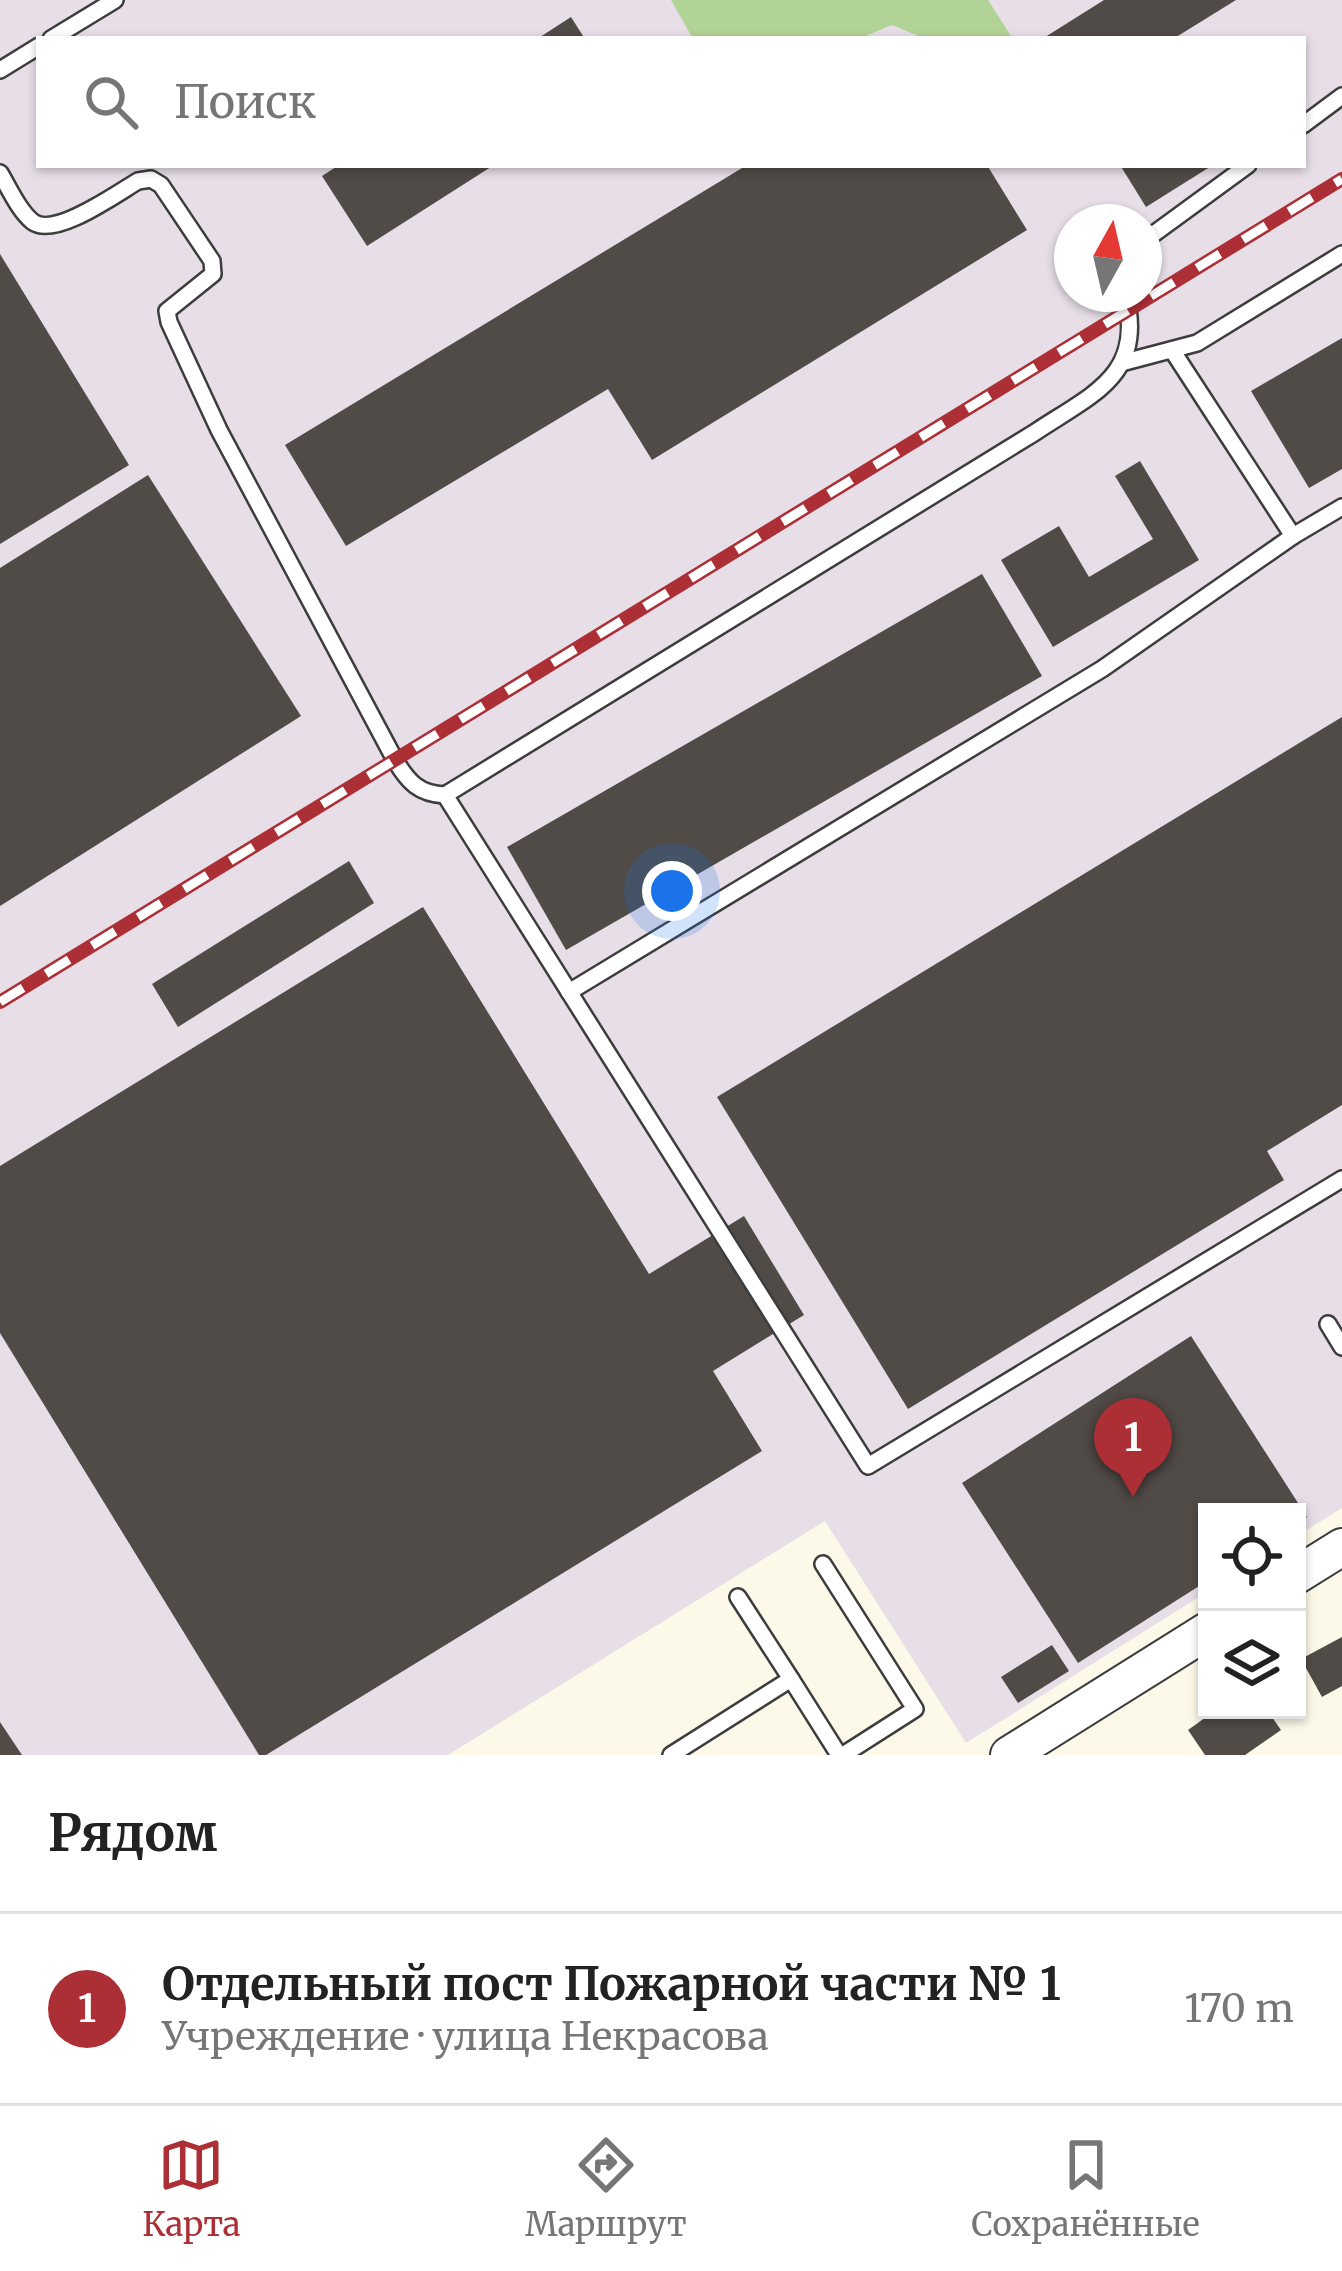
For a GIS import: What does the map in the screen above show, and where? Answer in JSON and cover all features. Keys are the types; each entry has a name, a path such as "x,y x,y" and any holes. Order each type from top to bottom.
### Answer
{"street":[{"path":"1306,1569 1342,1546"},
{"path":"1009,1755 1198,1637"}],"lane":[{"path":"56,36 115,0"},
{"path":"0,70 36,48"},
{"path":"1306,122 1342,96"},
{"path":"1162,229 1244,168"},
{"path":"0,173 30,220 43,226 60,225 138,181 151,179 161,185 212,260 213,274 173,302 167,311 169,322 219,430 395,760 424,794 445,795 1111,381 1125,362 1131,337 1128,312"},
{"path":"1125,362 1197,343 1342,254"},
{"path":"1172,350 1293,536"},
{"path":"568,992 1102,669 1342,507"},
{"path":"445,795 868,1466 1342,1179"},
{"path":"1328,1324 1342,1347"},
{"path":"738,1597 841,1755 915,1709 823,1564"},
{"path":"671,1755 791,1679"}],"shaded area":[{"path":"0,0 1342,0 1342,1508 1306,1530 1306,1503 1198,1503 1198,1598 966,1743 825,1521 448,1755 0,1755"}],"green space":[{"path":"671,0 988,0 1011,36 919,36 892,25 865,36 691,36"}],"building":[{"path":"1104,0 1236,0 1178,36 1047,36"},
{"path":"571,17 583,36 542,36"},
{"path":"334,168 489,168 367,246 322,176"},
{"path":"742,168 989,168 1027,230 652,460 608,389 346,546 285,445"},
{"path":"1122,168 1208,168 1144,204"},
{"path":"0,254 129,465 0,544"},
{"path":"1342,338 1342,469 1309,488 1251,391"},
{"path":"1140,461 1199,560 1053,647 1001,560 1059,526 1089,577 1153,539 1115,476"},
{"path":"148,475 301,716 0,906 0,568"},
{"path":"982,574 1042,676 566,950 507,847"},
{"path":"1342,717 1342,1105 1267,1151 1284,1180 908,1409 717,1097"},
{"path":"349,861 374,903 178,1027 152,984"},
{"path":"423,907 649,1274 744,1216 804,1315 713,1371 762,1451 266,1755 259,1755 0,1333 0,1166"},
{"path":"1191,1336 1298,1503 1198,1503 1198,1587 1078,1663 962,1483"},
{"path":"1342,1637 1342,1686 1322,1697 1306,1668 1306,1656"},
{"path":"1052,1645 1069,1671 1018,1703 1001,1677"},
{"path":"1203,1719 1273,1719 1281,1730 1245,1755 1205,1755 1188,1730"},
{"path":"0,1722 22,1755 0,1755"}],"railway":[{"path":"0,1002 1342,179"}],"place":[{"name":"Отдельный пост Пожарной части № 1","path":"1133,1497"}]}
